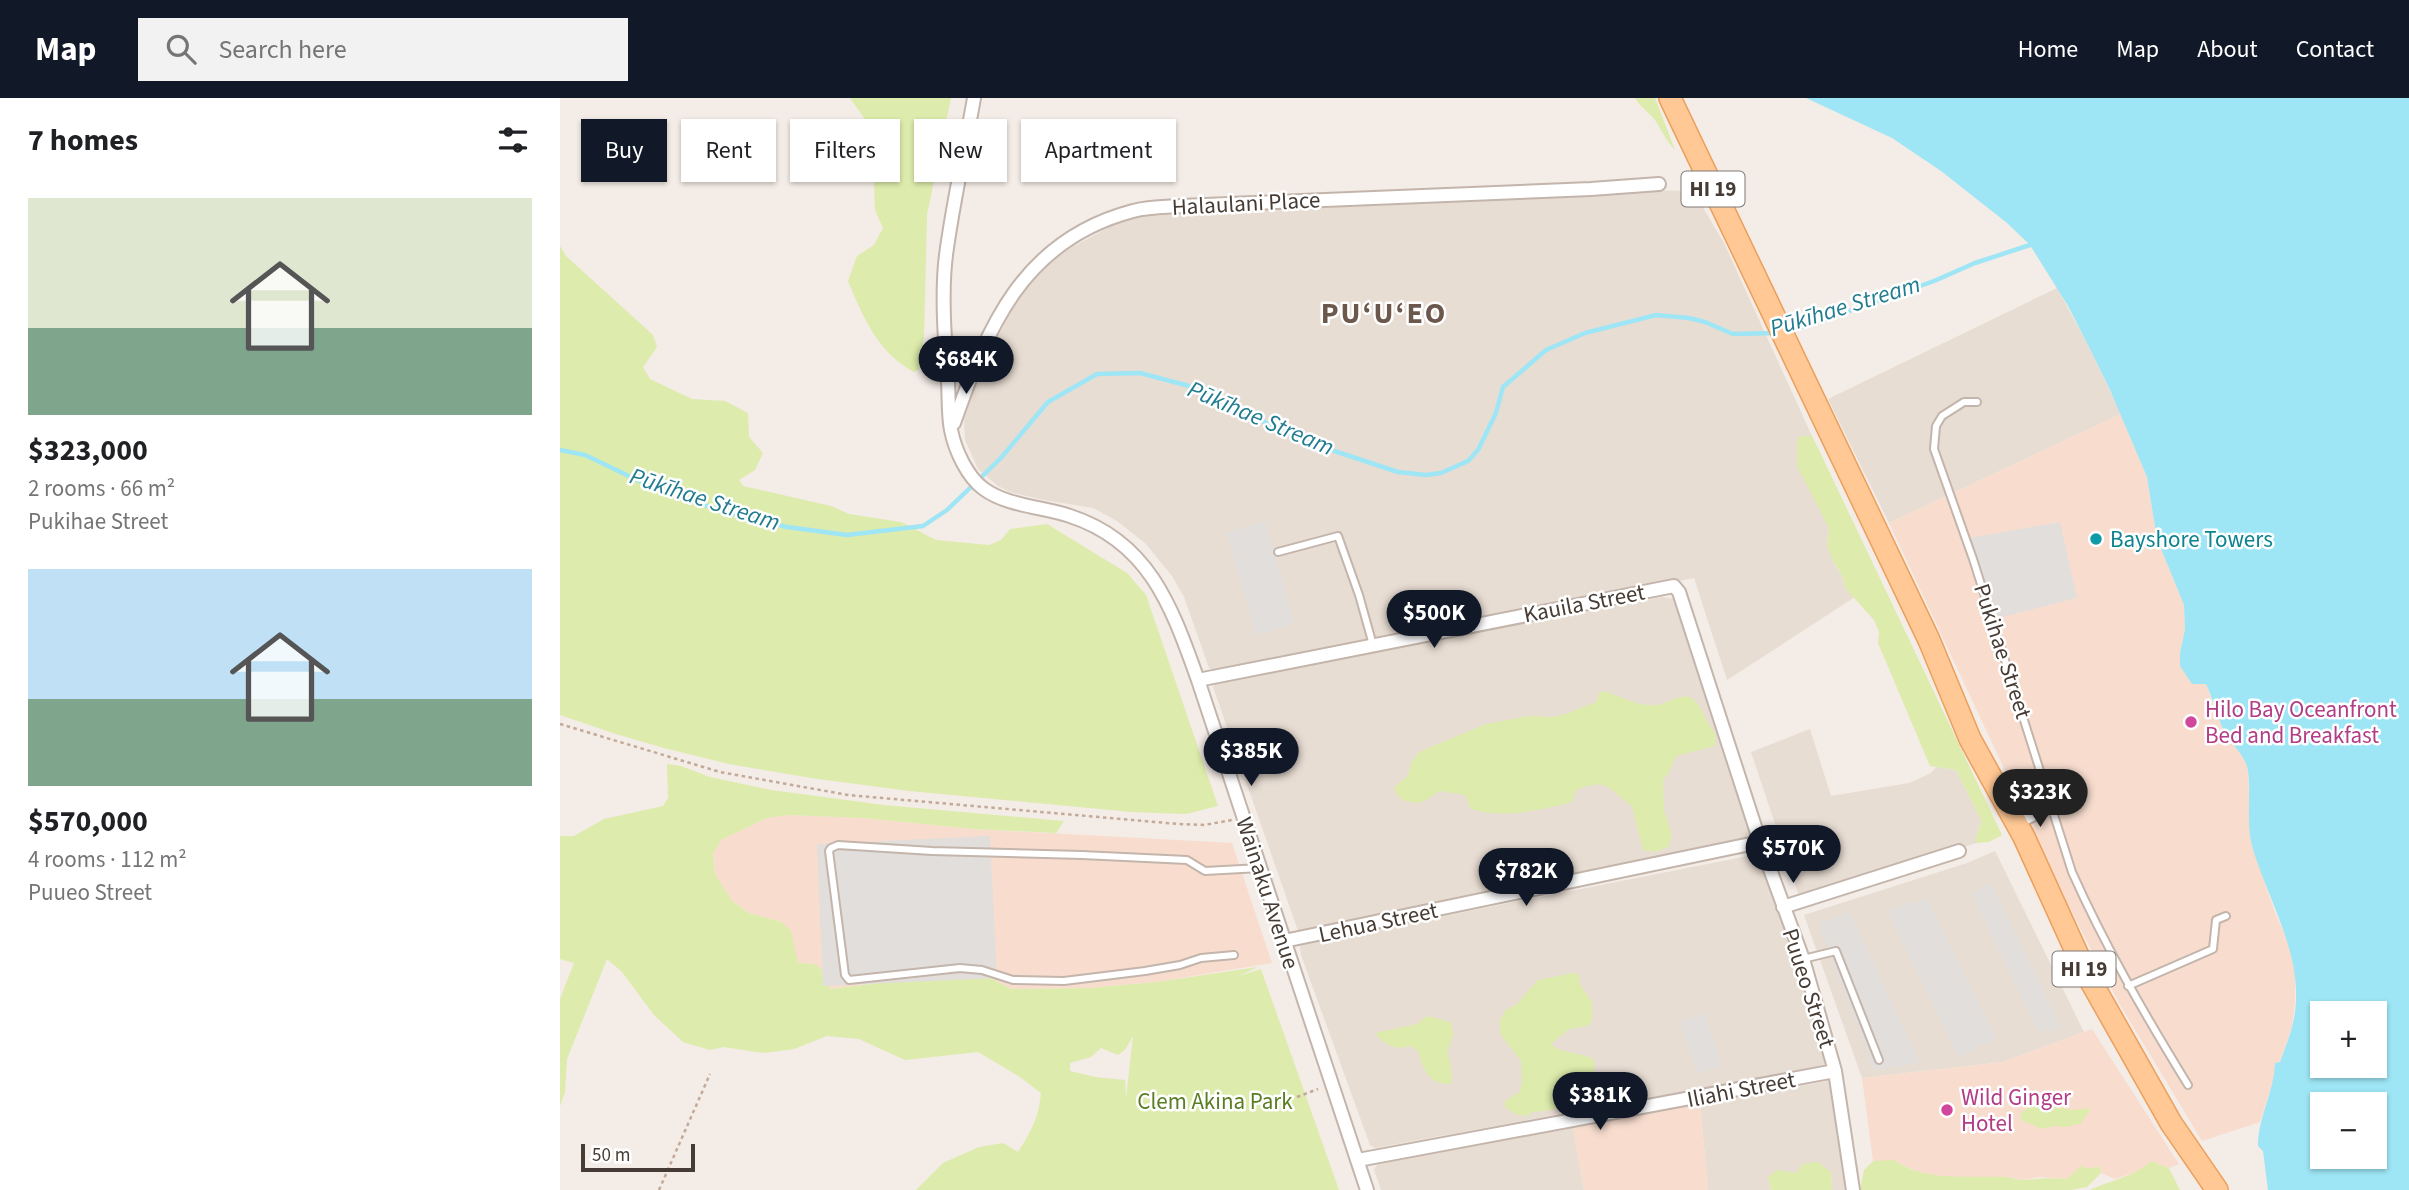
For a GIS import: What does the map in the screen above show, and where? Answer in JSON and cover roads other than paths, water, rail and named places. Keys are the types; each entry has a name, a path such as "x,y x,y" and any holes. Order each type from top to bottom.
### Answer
{"main road":[{"name":"HI 19","path":"1670,98 1929,640 1970,739 2016,822 2085,971 2171,1123 2217,1190"}],"street":[{"name":"Wainaku Avenue","path":"974,98 946,257 945,340 951,430 960,456 972,478 985,490 1014,502 1072,516 1115,538 1133,552 1159,585 1174,614 1198,680 1367,1190"},
{"name":"Halaulani Place","path":"951,430 990,332 1025,277 1072,237 1134,211 1181,206 1659,184"},
{"name":"Kauila Street","path":"1198,680 1668,586 1674,586 1679,592"},
{"name":"Puueo Street","path":"1679,592 1760,842 1802,959 1835,1071 1853,1190"},
{"path":"2016,822 2049,806"},
{"name":"Lehua Street","path":"1284,941 1760,842"},
{"path":"1783,907 1959,851"},
{"name":"Iliahi Street","path":"1358,1160 1835,1071"}],"lane":[{"name":"Pukihae Street","path":"1977,402 1964,402 1942,416 1936,426 1934,449 2036,754 2049,806 2077,883 2129,986 2188,1085"},
{"path":"1278,552 1338,536 1373,645"},
{"path":"1234,955 1200,958 1145,971 1064,981 1013,980 982,970 960,968 849,980 845,975 829,851 838,845 1187,860 1205,871 1260,868"},
{"path":"2129,986 2213,949 2217,920 2226,916"},
{"path":"1802,959 1836,951 1879,1060"}],"water":[{"path":"1806,98 2409,98 2409,1190 2268,1190 2263,1151 2258,1146 2259,1135 2275,1063 2280,1062 2292,1027 2296,1003 2295,980 2285,934 2252,846 2248,771 2241,754 2223,729 2206,684 2192,684 2180,666 2185,629 2184,605 2157,539 2147,477 2089,347 2068,306 2030,245 2007,223 1941,171 1892,138"}],"waterway":[{"name":"Pūkīhae Stream","path":"1787,330 1807,326 2030,245"},
{"name":"Pūkīhae Stream","path":"560,450 585,455 656,489 729,513 787,527 847,535 923,526 947,510 1000,459 1048,402 1097,374 1140,373 1189,386 1304,441 1398,472 1426,475 1441,473 1468,461 1478,450 1496,413 1503,387 1546,350 1585,333 1656,315 1689,318 1733,334 1775,333"}],"place":[{"name":"Bayshore Towers","path":"2096,539"},
{"name":"Hilo Bay Oceanfront Bed and Breakfast","path":"2191,722"},
{"name":"Wild Ginger Hotel","path":"1947,1110"}],"district":[{"name":"PU‘U‘EO","path":"1384,313"}],"park label":[{"name":"Clem Akina Park","path":"1215,1101"}]}
